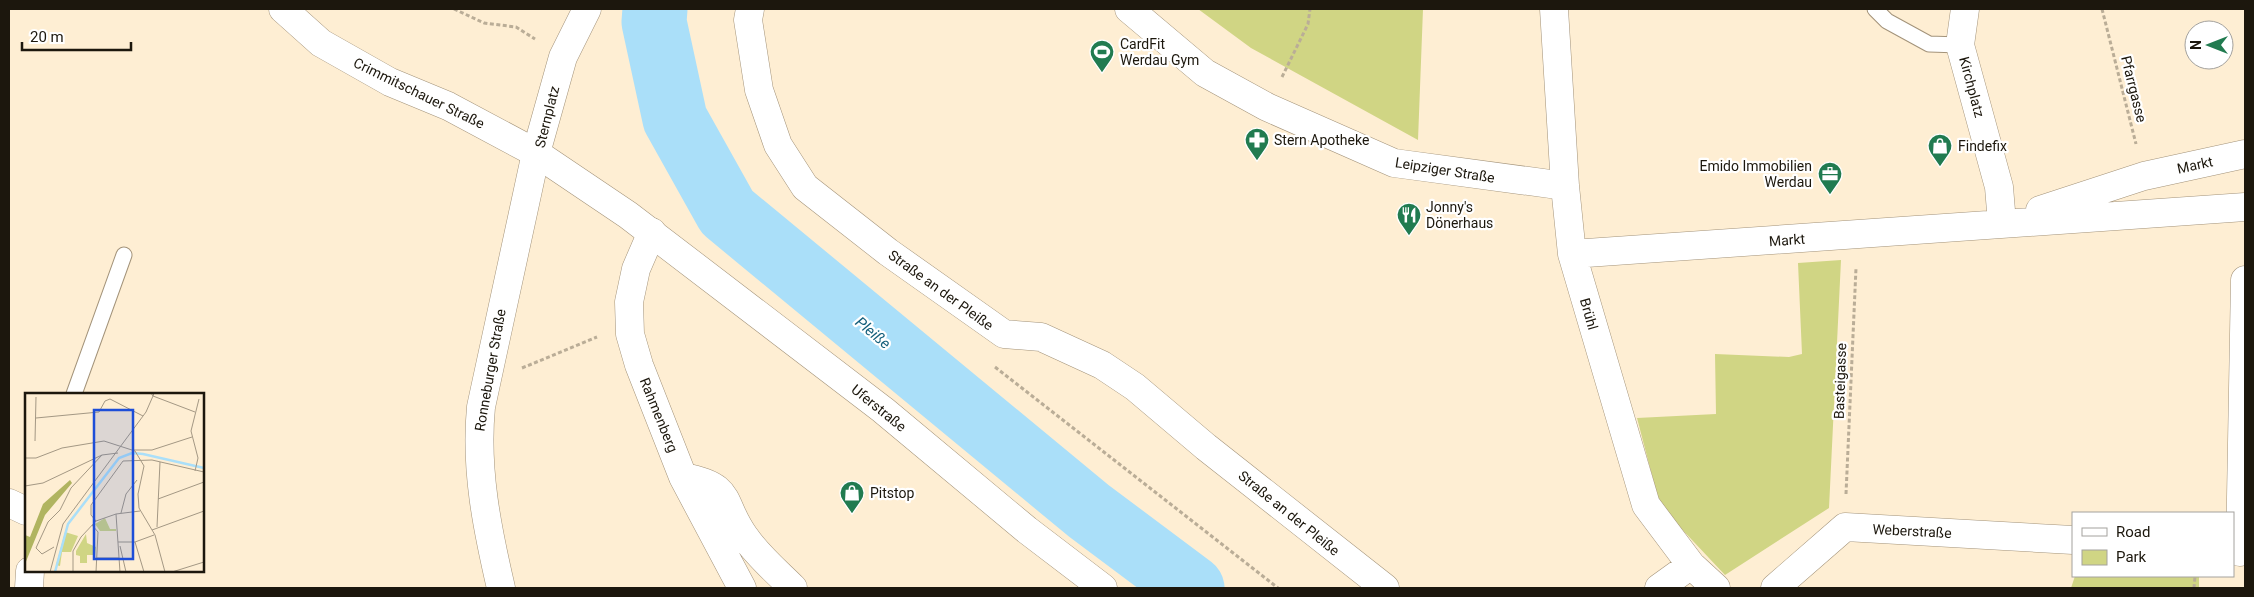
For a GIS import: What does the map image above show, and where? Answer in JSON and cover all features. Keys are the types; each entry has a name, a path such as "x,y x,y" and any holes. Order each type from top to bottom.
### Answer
{"street":[{"name":"Crimmitschauer Straße","path":"283,9 321,43 382,77 448,106 536,153"},
{"name":"Sternplatz","path":"587,9 563,57 536,153 652,232"},
{"name":"Straße an der Pleiße","path":"750,9 748,20 759,90 778,145 805,187 888,252 1004,334 1041,337 1102,365 1135,386 1206,447 1385,588"},
{"name":"Leipziger Straße","path":"1129,9 1205,73 1267,107 1394,163 1565,186"},
{"name":"Brühl","path":"1554,9 1565,186 1572,254 1646,505 1691,565 1716,588"},
{"name":"Kirchplatz","path":"1965,9 1960,45 1999,187 2002,223"},
{"name":"Ronneburger Straße","path":"501,588 489,537 480,476 478,443 481,407 536,153"},
{"name":"Markt","path":"2002,223 2144,176 2245,154"},
{"name":"Markt","path":"1572,254 1859,236 2002,223 2245,207"},
{"name":"Rahmenberg","path":"652,232 636,269 629,302 630,334 639,366 683,476 742,588"},
{"name":"Uferstraße","path":"652,232 882,410 1027,530 1103,588"},
{"path":"2239,552 2245,280"},
{"path":"683,476 705,481 724,494 744,537 793,588"},
{"path":"9,503 25,511"},
{"name":"Weberstraße","path":"1845,527 2072,540"},
{"path":"1775,588 1845,527"},
{"path":"1659,588 1691,565"},
{"path":"29,588 30,572"}],"lane":[{"path":"1875,9 1887,21 1929,44 1960,45"},
{"path":"74,393 124,255"}],"path":[{"path":"454,9 484,23 516,27 563,57"},
{"path":"1267,107 1308,24 1310,9"},
{"name":"Pfarrgasse","path":"2102,9 2144,176"},
{"name":"Basteigasse","path":"1845,527 1859,236"},
{"path":"486,384 594,338 630,334"}],"green space":[{"path":"1198,9 1423,9 1418,140 1251,48"},
{"path":"1841,260 1829,508 1725,575 1660,506 1637,418 1716,414 1715,354 1789,357 1802,354 1798,263"},
{"path":"2075,577 2199,577 2199,588 2071,588"}],"waterway":[{"name":"Pleiße","path":"655,9 654,22 675,119 727,212 1089,511 1192,588"}],"place":[{"name":"CardFit Werdau Gym","path":"1102,73"},
{"name":"Stern Apotheke","path":"1257,161"},
{"name":"Findefix","path":"1940,167"},
{"name":"Emido Immobilien Werdau","path":"1830,195"},
{"name":"Jonny's Dönerhaus","path":"1409,236"},
{"name":"Pitstop","path":"852,514"}]}
